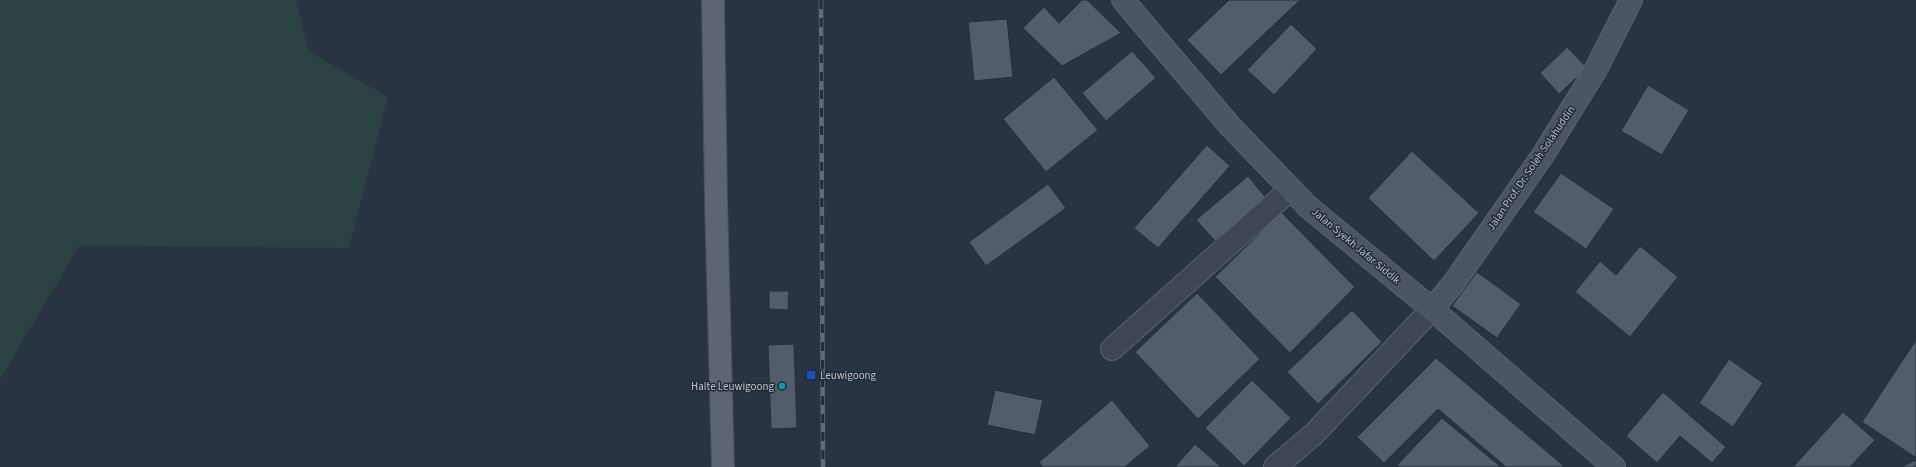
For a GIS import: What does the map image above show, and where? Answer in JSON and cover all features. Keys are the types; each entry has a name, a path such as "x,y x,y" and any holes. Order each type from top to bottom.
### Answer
{"main road":[{"path":"714,0 716,200 723,467"},
{"name":"Jalan Syekh Jafar Siddik","path":"1123,0 1230,126 1307,206 1432,309 1614,467"},
{"name":"Jalan Prof. Dr. Soleh Solahuddin","path":"1432,309 1453,284 1543,155 1595,71 1631,0"}],"street":[{"path":"1112,350 1291,189"},
{"path":"1275,467 1314,434 1432,309"}],"green space":[{"path":"0,0 296,0 309,51 388,97 349,248 79,246 0,380"}],"building":[{"path":"1082,0 1087,0 1121,33 1062,66 1023,28 1044,7 1059,23"},
{"path":"1229,0 1300,0 1221,75 1187,40"},
{"path":"1007,19 1013,77 974,81 968,22"},
{"path":"1291,24 1317,49 1274,95 1247,70"},
{"path":"1567,47 1587,68 1559,94 1540,73"},
{"path":"1132,51 1156,78 1106,121 1082,93"},
{"path":"1054,77 1098,130 1046,172 1003,119"},
{"path":"1648,85 1689,110 1662,155 1621,131"},
{"path":"1207,145 1230,166 1158,248 1134,228"},
{"path":"1412,151 1479,213 1434,261 1368,198"},
{"path":"1561,173 1614,209 1586,249 1533,212"},
{"path":"1248,176 1266,198 1215,241 1196,220"},
{"path":"1048,184 1066,208 986,266 969,242"},
{"path":"1281,212 1355,287 1290,353 1215,277"},
{"path":"1640,246 1678,277 1630,337 1575,292 1600,261 1616,275"},
{"path":"1477,272 1521,304 1497,338 1452,306"},
{"path":"769,291 789,291 788,310 769,309"},
{"path":"1197,293 1260,359 1198,419 1135,352"},
{"path":"1352,310 1382,342 1318,404 1287,372"},
{"path":"1916,340 1916,456 1915,457 1862,422"},
{"name":"Halte Leuwigoong","path":"794,344 797,428 771,429 768,345"},
{"path":"1436,358 1565,467 1506,467 1438,409 1384,463 1357,437"},
{"path":"1729,359 1763,383 1733,427 1699,403"},
{"path":"1252,380 1291,418 1244,466 1205,428"},
{"path":"995,390 1043,400 1035,435 987,425"},
{"path":"1663,392 1726,447 1712,463 1680,436 1657,463 1626,436"},
{"path":"1112,400 1150,446 1125,467 1043,467 1039,462"},
{"path":"1843,412 1875,440 1850,467 1793,467"},
{"path":"1442,418 1501,467 1400,467 1397,465"},
{"path":"1195,444 1221,467 1175,467"},
{"path":"1916,460 1916,467 1901,467"}],"railway":[{"path":"821,0 823,467"}],"place":[{"name":"Leuwigoong","path":"811,375"},
{"name":"Halte Leuwigoong","path":"782,386"}]}
